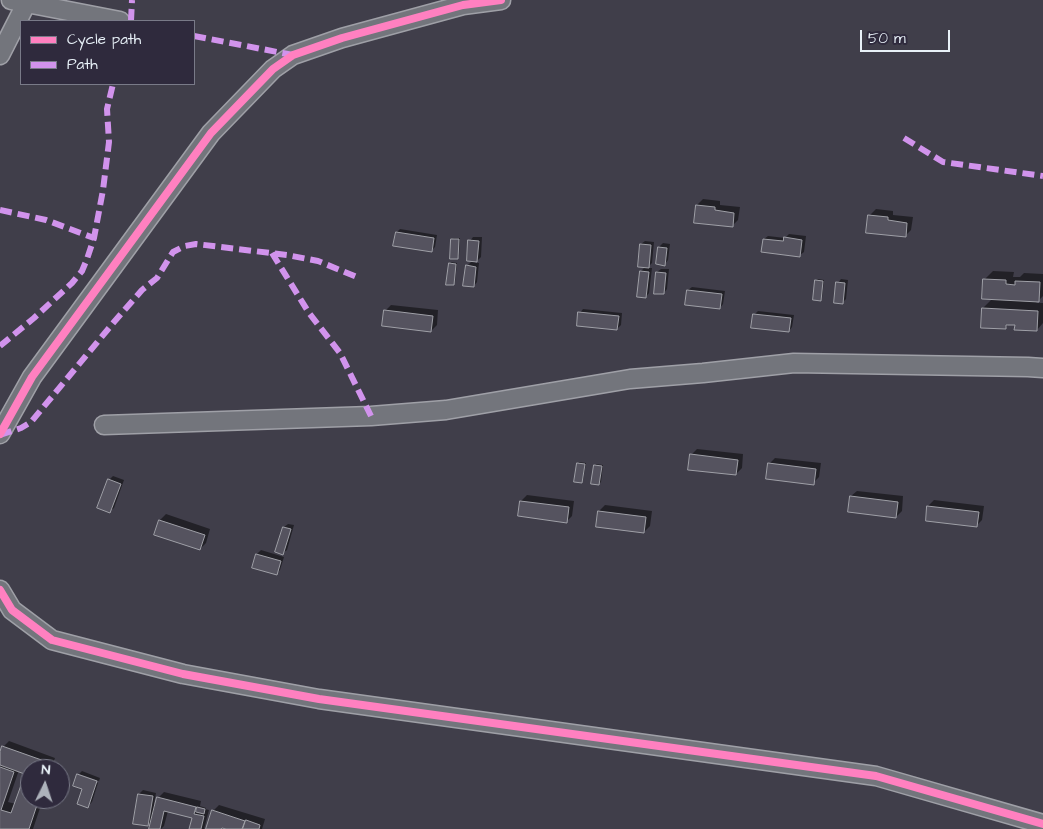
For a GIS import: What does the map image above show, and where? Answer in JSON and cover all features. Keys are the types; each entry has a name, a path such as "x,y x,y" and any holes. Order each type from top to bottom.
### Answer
{"street":[{"path":"0,434 32,377 211,133 273,69 293,55 342,38 463,5 501,0"},
{"path":"0,55 22,1 115,20"},
{"path":"104,425 371,416 446,410 630,379 794,363 1043,368"},
{"path":"0,590 12,610 52,640 183,674 319,699 876,776 1043,824"}],"building":[{"path":"696,205 715,207 715,210 734,213 733,227 694,223"},
{"path":"868,215 888,217 888,220 907,223 906,237 866,233"},
{"path":"396,232 434,238 432,252 393,246"},
{"path":"784,237 802,240 800,257 761,252 763,239 783,241"},
{"path":"451,239 459,239 458,259 450,259"},
{"path":"468,240 479,241 477,262 467,261"},
{"path":"640,244 651,245 649,268 638,267"},
{"path":"658,247 667,248 665,266 656,264"},
{"path":"449,263 456,264 454,285 446,285"},
{"path":"466,265 476,267 474,287 463,286"},
{"path":"640,271 649,272 646,298 637,297"},
{"path":"656,272 666,273 664,294 654,294"},
{"path":"983,279 1006,280 1006,284 1015,285 1015,281 1040,282 1039,302 982,299"},
{"path":"815,280 823,281 821,301 813,300"},
{"path":"836,282 845,283 843,304 834,303"},
{"path":"687,290 722,294 720,309 685,305"},
{"path":"982,308 1038,311 1037,331 1014,330 1015,325 1006,325 1006,329 981,328"},
{"path":"384,310 433,316 431,332 382,326"},
{"path":"578,312 619,316 617,330 577,326"},
{"path":"753,314 791,318 789,332 751,328"},
{"path":"690,454 738,460 736,475 688,470"},
{"path":"577,463 585,464 582,483 574,482"},
{"path":"768,463 816,469 814,485 766,479"},
{"path":"594,465 602,466 599,485 591,484"},
{"path":"108,479 121,484 110,513 97,508"},
{"path":"850,496 898,502 896,518 848,512"},
{"path":"520,501 569,507 567,523 518,516"},
{"path":"927,506 979,512 977,527 926,521"},
{"path":"598,511 646,517 644,533 596,527"},
{"path":"159,520 205,535 200,550 154,535"},
{"path":"283,527 291,529 283,555 275,552"},
{"path":"256,554 281,561 277,575 252,568"},
{"path":"2,746 39,759 20,759 20,772 0,765"},
{"path":"0,767 14,772 1,810 11,813 20,788 20,809 36,809 29,829 0,829"},
{"path":"77,774 97,781 88,808 77,804 82,789 73,786"},
{"path":"138,794 153,796 148,826 133,824"},
{"path":"157,797 196,807 194,814 204,816 201,829 189,829 192,818 164,811 160,829 149,829"},
{"path":"197,807 205,809 204,814 196,812"},
{"path":"212,810 245,821 242,829 206,829"},
{"path":"246,820 260,825 259,829 243,829"}],"marked path":[{"path":"131,20 132,0"},
{"path":"195,36 293,55"},
{"path":"0,346 34,318 72,283 82,271 94,238 103,190 109,142 107,109 113,85"},
{"path":"904,138 943,162 1043,176"},
{"path":"0,210 46,220 94,238"},
{"path":"0,435 21,428 31,422 114,322 142,290 157,278 173,252 185,246 196,244 287,255 318,261 357,277"},
{"path":"272,253 309,313 340,353 371,416"}],"cycle path":[{"path":"0,434 32,377 211,133 273,69 293,55 342,38 463,5 501,0"},
{"path":"0,590 12,610 52,640 183,674 319,699 876,776 1043,824"}]}
